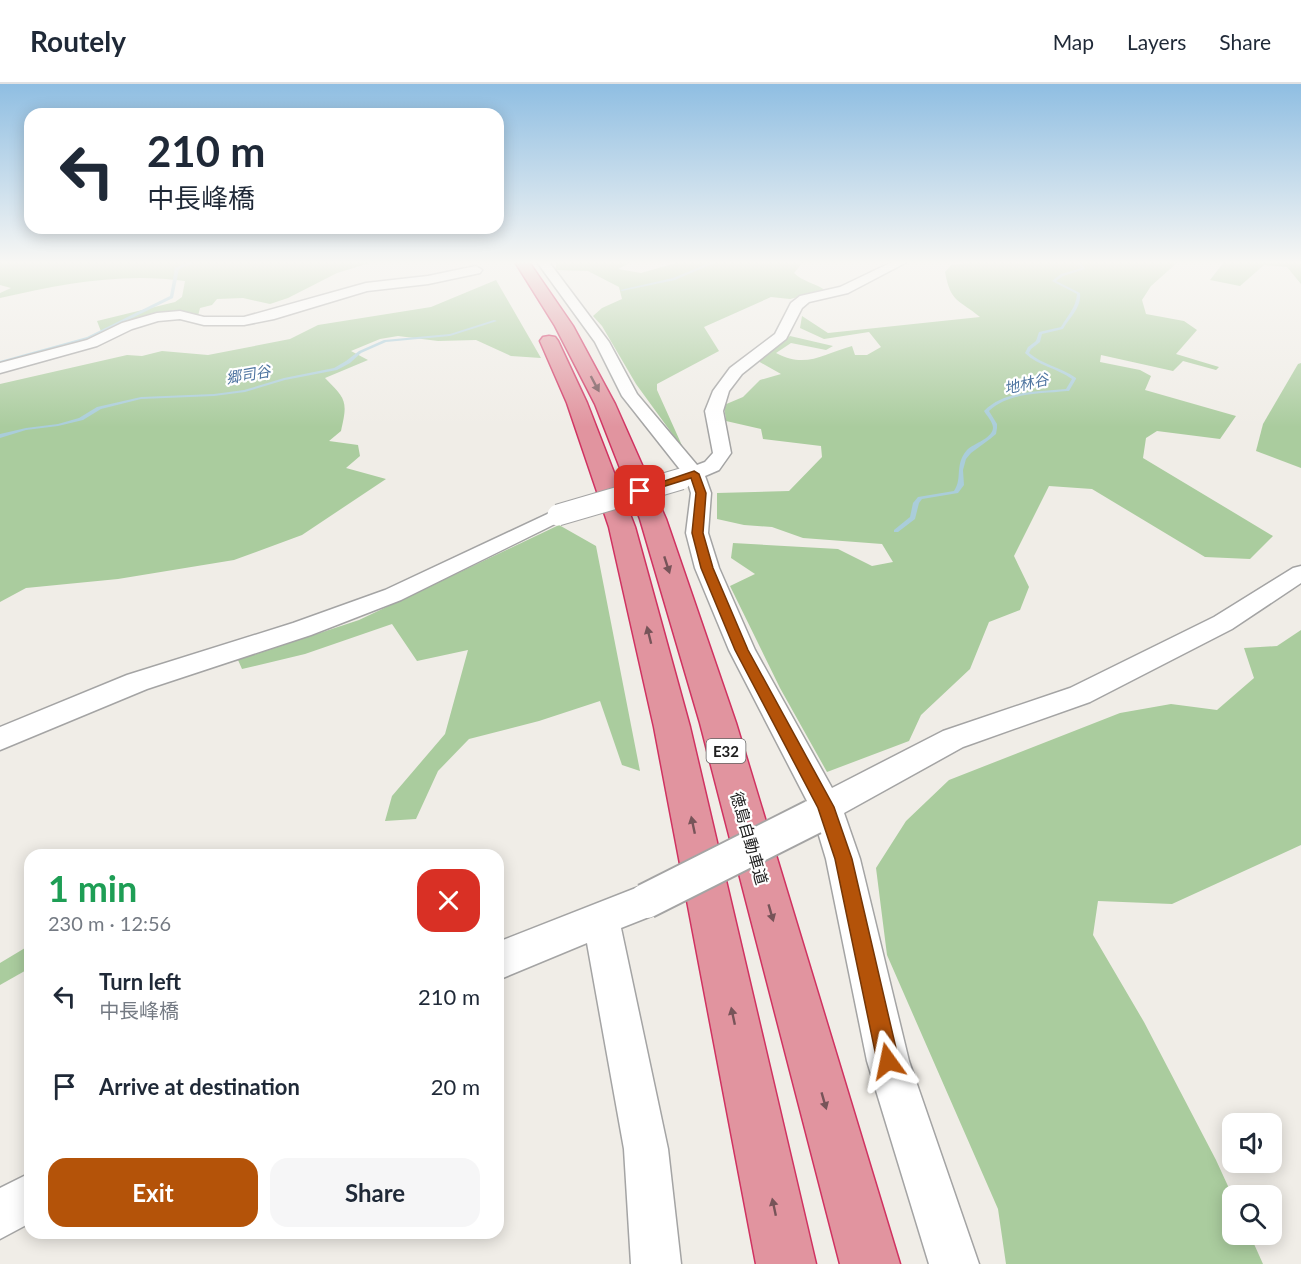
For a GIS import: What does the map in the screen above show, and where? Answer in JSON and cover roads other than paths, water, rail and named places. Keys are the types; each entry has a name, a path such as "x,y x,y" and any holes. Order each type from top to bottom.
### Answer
{"highway":[{"path":"538,317 577,404 622,527 672,727 786,1264"},
{"name":"徳島自動車道","path":"558,317 605,404 653,519 718,723 870,1264"}],"street":[{"path":"0,368 92,343 154,317"},
{"path":"188,317 204,321 264,317"},
{"path":"584,317 602,342 630,396 701,493 698,533 707,568 742,650 843,859 888,1061 954,1264"},
{"path":"0,739 136,682 302,629 393,595 558,515 688,476 712,466 722,453 722,439 714,411 721,391 736,371 781,336 790,317"},
{"path":"504,959 645,901 820,812 953,739 1090,690 1223,623 1301,573"},
{"path":"601,920 646,1149 656,1264"},
{"path":"0,1215 24,1200"}],"waterway":[{"path":"0,362 88,338 131,317"},
{"name":"地林谷","path":"896,531 913,518 916,503 920,498 956,492 961,485 961,470 969,451 993,434 994,424 986,411 993,404 1013,396 1067,390 1074,379 1063,371 1032,358 1027,353 1029,348 1038,342 1040,333 1062,328 1069,317"},
{"name":"郷司谷","path":"0,436 81,419 99,408 141,398 214,395 245,391 284,379 335,369 360,352 385,341 450,335 495,321"}]}
